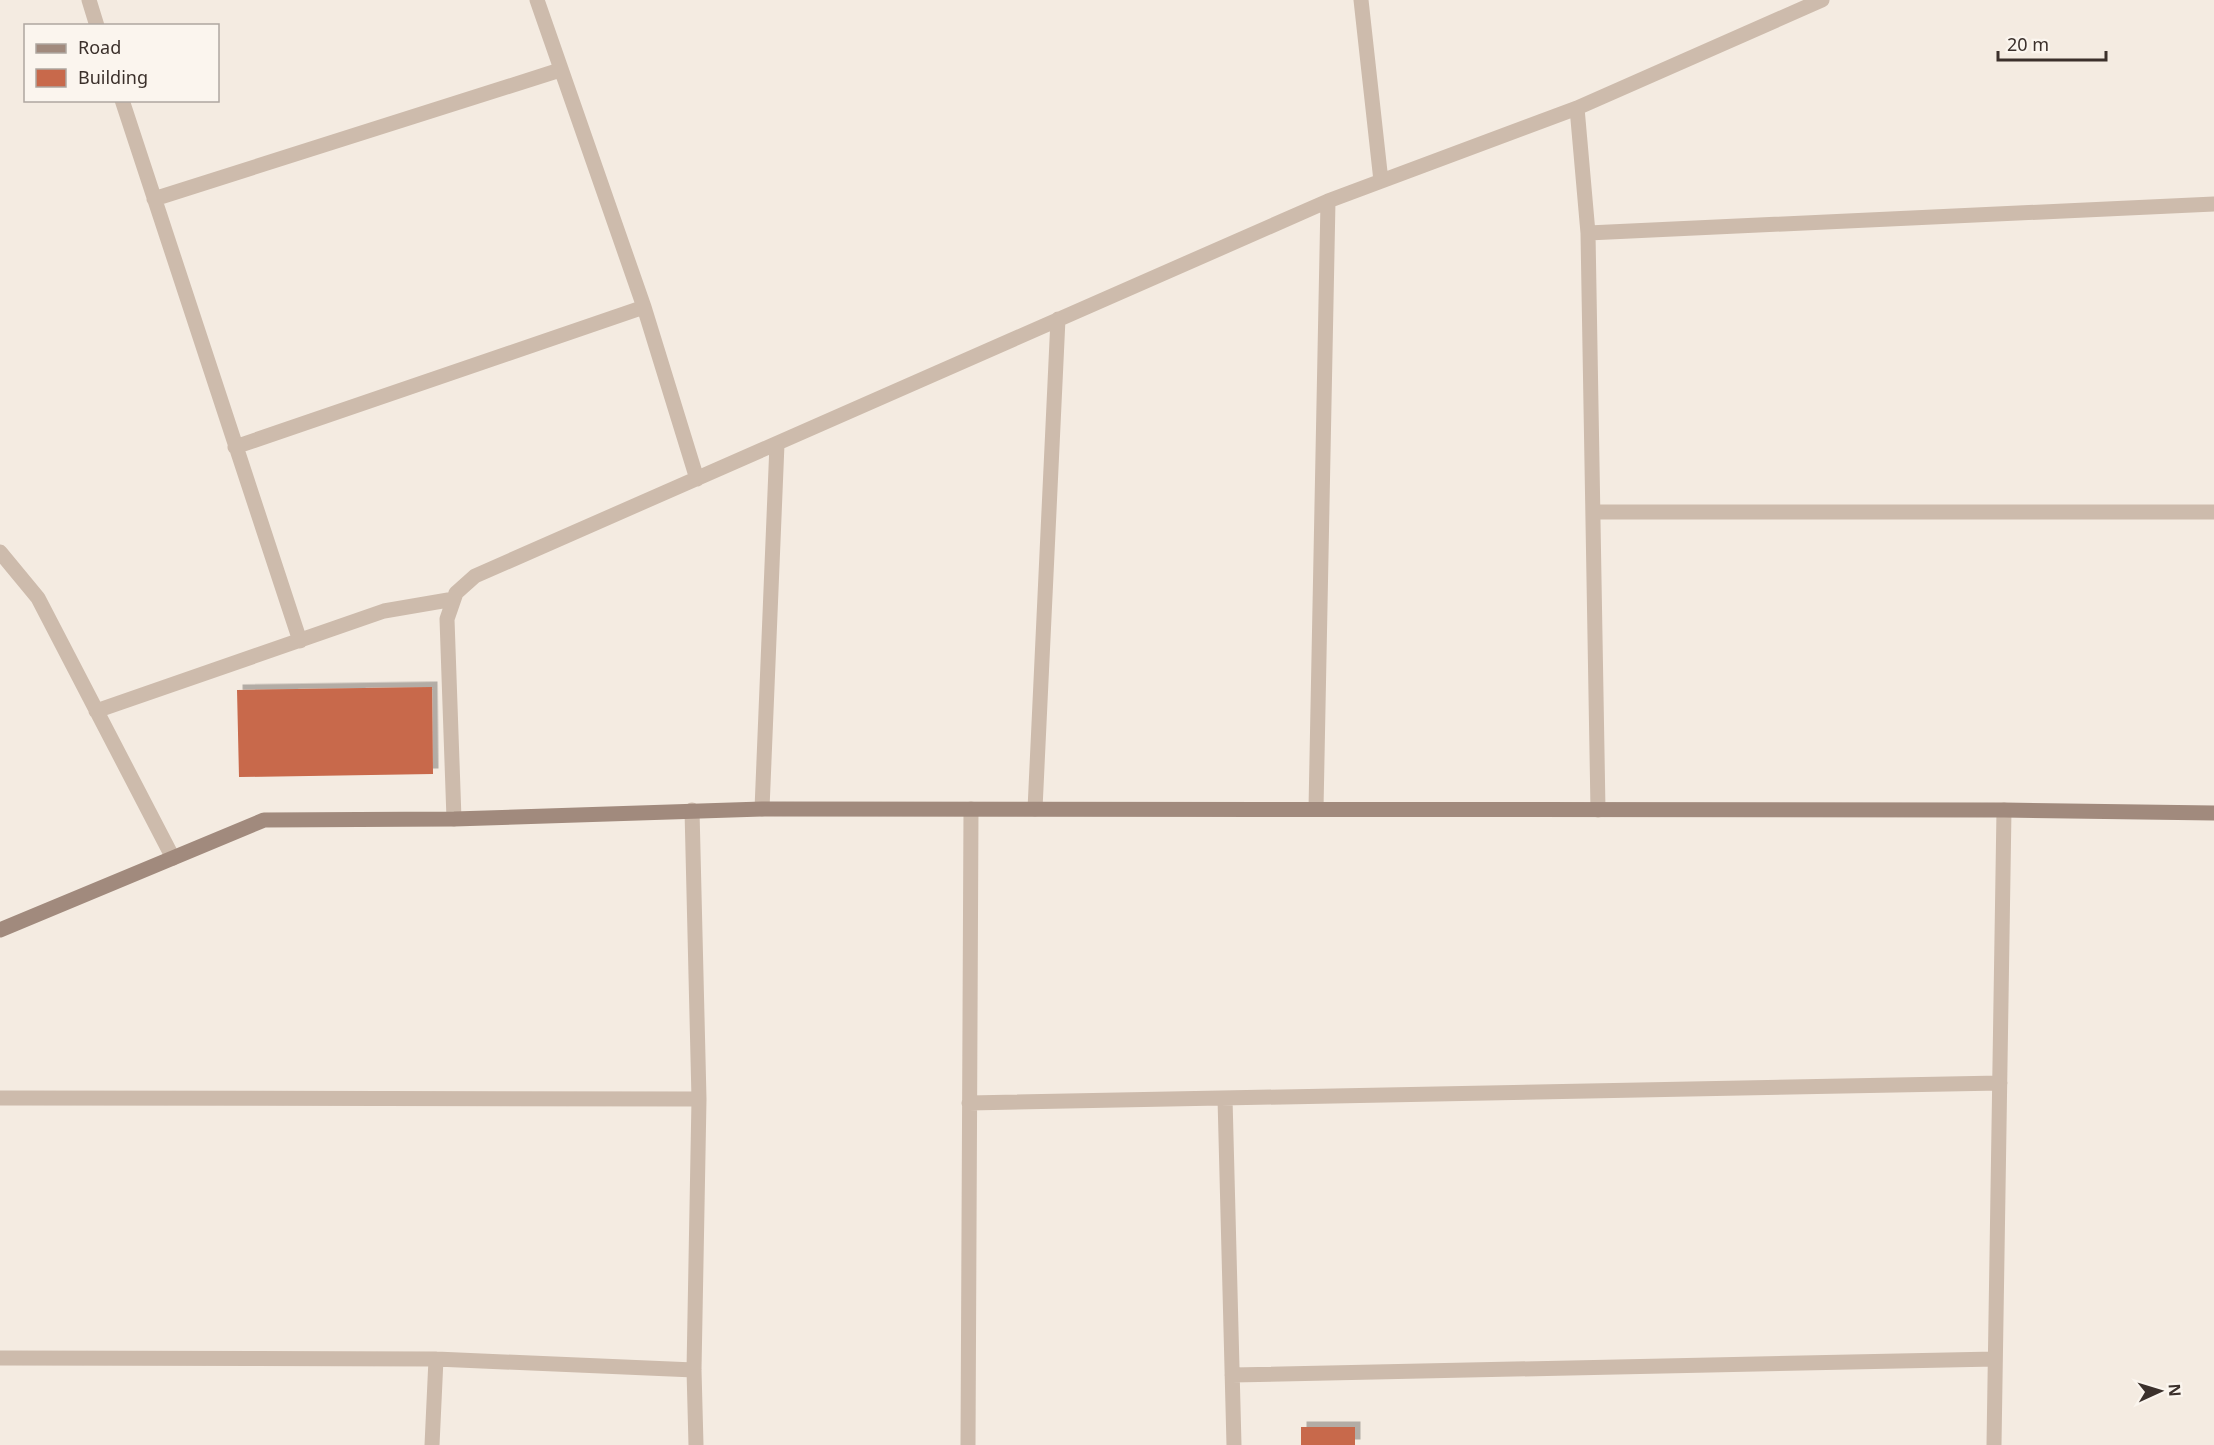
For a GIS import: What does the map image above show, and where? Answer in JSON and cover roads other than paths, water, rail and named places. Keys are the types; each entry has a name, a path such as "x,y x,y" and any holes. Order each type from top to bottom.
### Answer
{"street":[{"path":"89,0 97,24"},
{"path":"537,0 644,307 697,479"},
{"path":"1361,0 1381,181"},
{"path":"454,819 447,620 456,593 475,576 1328,201 1577,108 1822,0"},
{"path":"154,199 560,70"},
{"path":"123,102 300,641"},
{"path":"1577,108 1588,233 1598,810"},
{"path":"1316,809 1328,201"},
{"path":"1588,233 2214,204"},
{"path":"235,447 644,307"},
{"path":"1035,809 1058,319"},
{"path":"762,809 777,444"},
{"path":"1593,512 2214,512"},
{"path":"0,552 38,598 173,858"},
{"path":"96,711 384,611 454,599"},
{"path":"0,930 264,820 454,819 762,809 2004,810 2214,813"},
{"path":"968,1445 971,809"},
{"path":"692,810 699,1099 693,1370 696,1445"},
{"path":"1994,1445 2004,810"},
{"path":"969,1103 2000,1083"},
{"path":"0,1098 699,1099"},
{"path":"1225,1098 1234,1445"},
{"path":"0,1359 436,1359 693,1370"},
{"path":"432,1445 436,1359"},
{"path":"1232,1375 1995,1359"}]}
